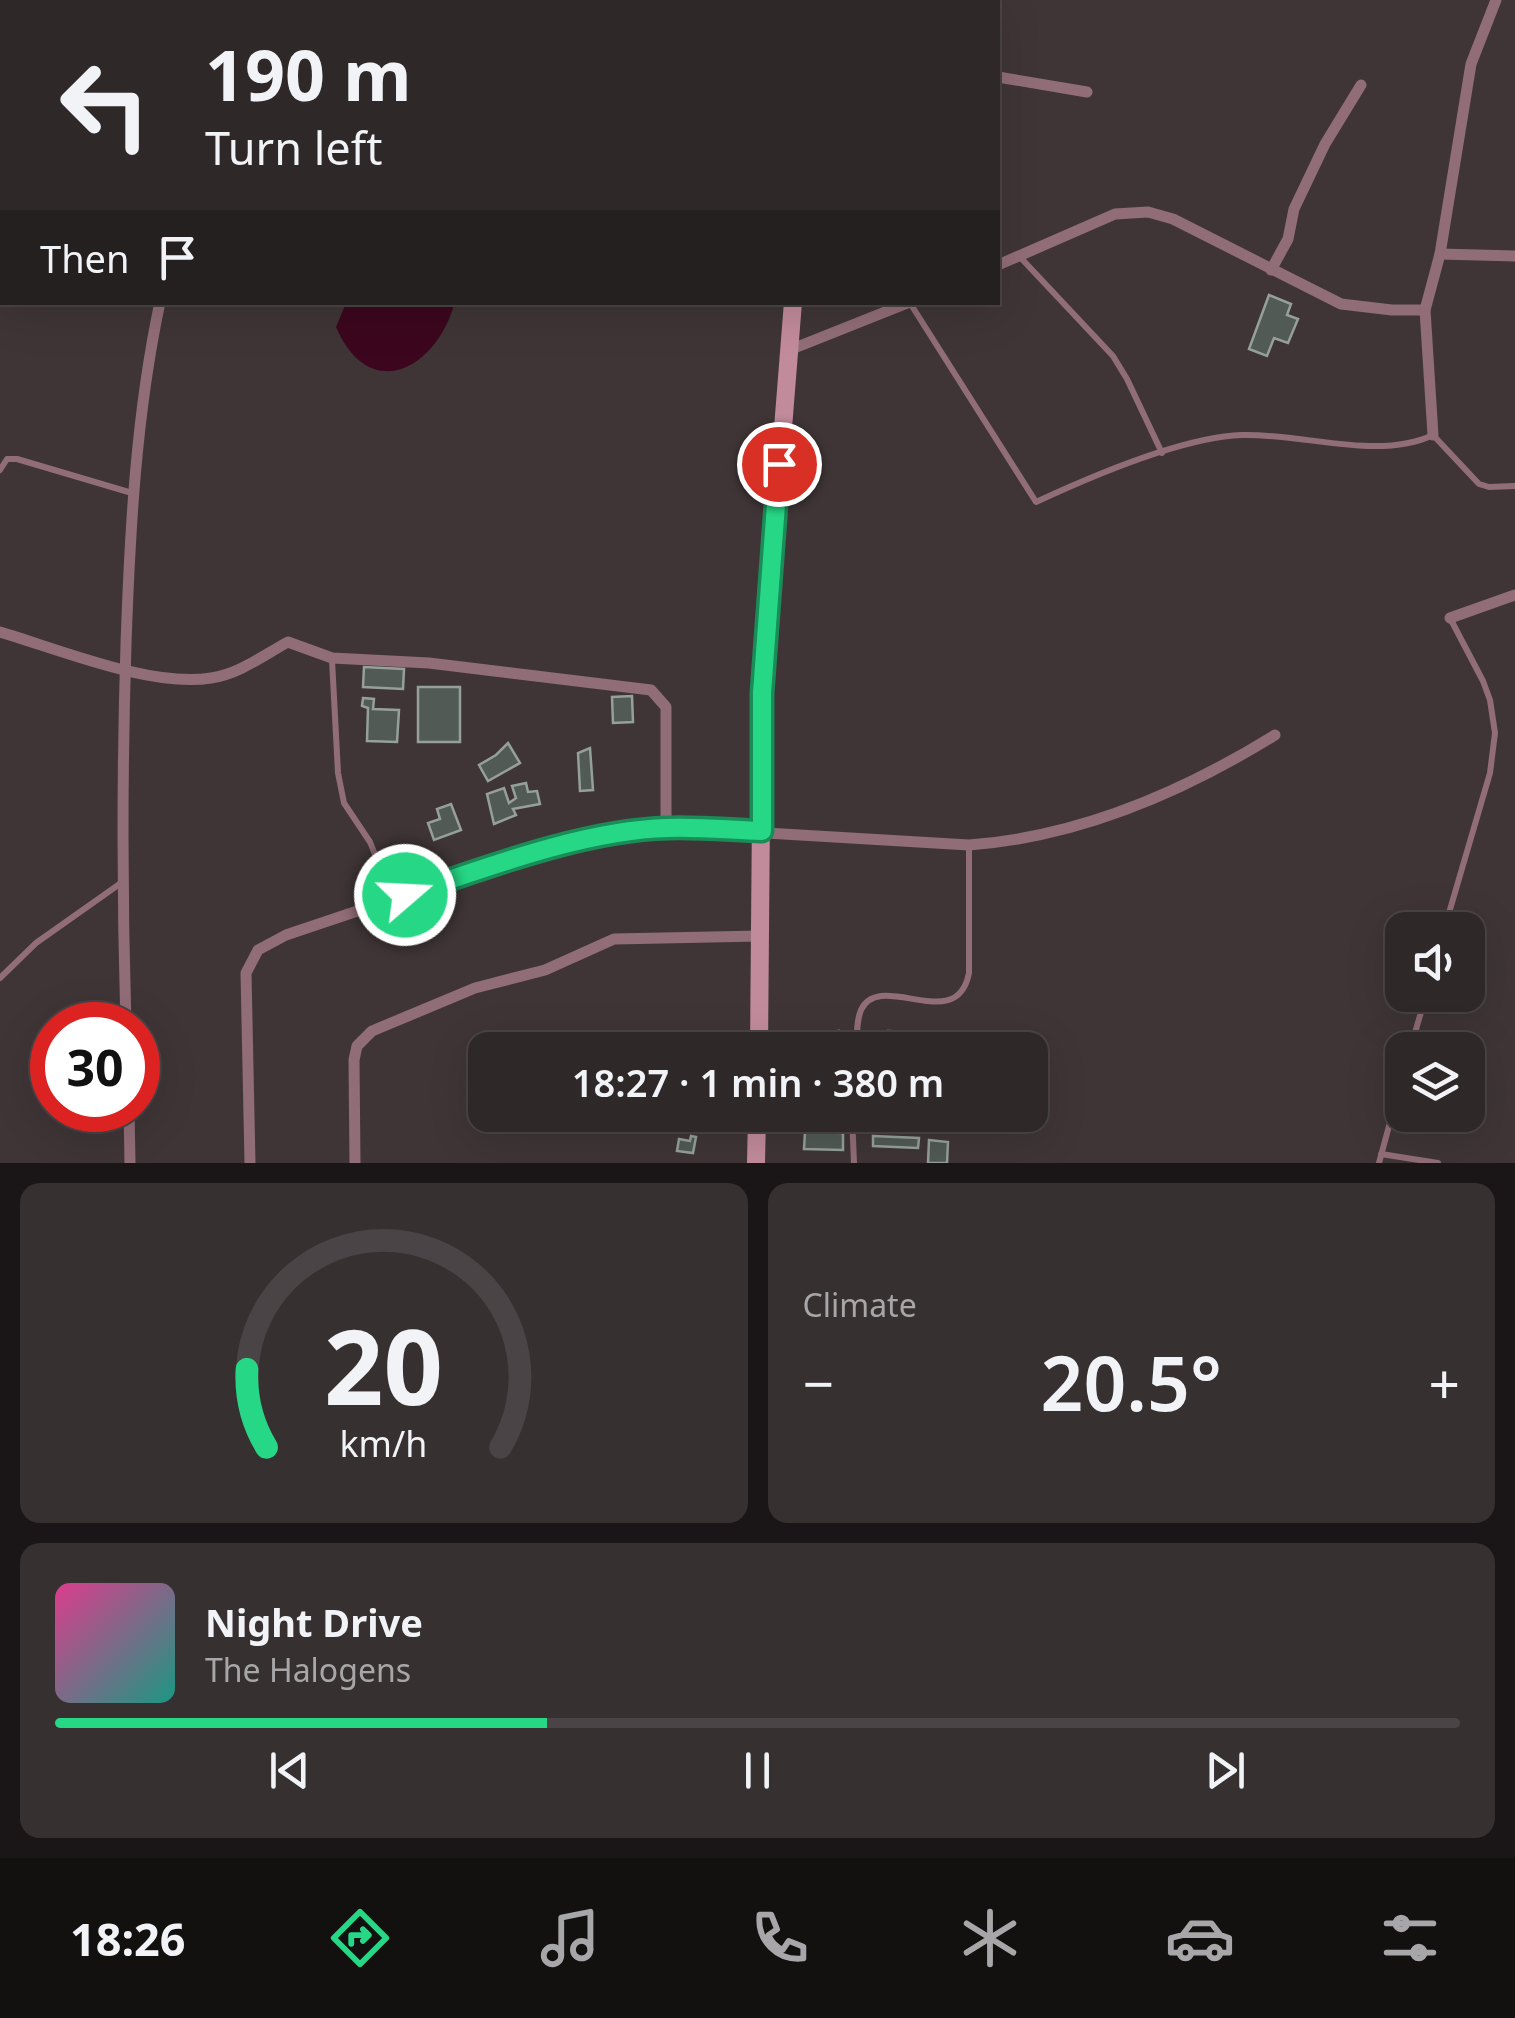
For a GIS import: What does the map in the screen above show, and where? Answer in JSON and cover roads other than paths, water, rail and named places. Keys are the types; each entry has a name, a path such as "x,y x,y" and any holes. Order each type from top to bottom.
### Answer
{"main road":[{"path":"759,1032 762,693 793,305"},
{"path":"756,1163 757,1132"}],"street":[{"path":"1434,435 1426,310 1440,254 1471,64 1496,0"},
{"path":"1000,77 1087,92"},
{"path":"1271,270 1288,239 1294,209 1325,144 1360,85"},
{"path":"1000,263 1115,214 1148,212 1173,219 1341,304 1426,310"},
{"path":"1440,254 1515,256"},
{"path":"788,352 905,305"},
{"path":"125,1002 121,883 134,493 140,419 159,308"},
{"path":"1450,618 1515,595"},
{"path":"0,632 126,670 188,680 229,674 288,642 332,658 428,663 651,690 666,707 666,828"},
{"path":"250,1163 244,996 250,961 258,950 286,935 509,860 605,836 666,828 969,845 1062,829 1157,798 1216,772 1275,736"},
{"path":"354,1163 354,1060 357,1046 372,1031 475,988 546,970 614,940 760,936"},
{"path":"129,1132 130,1163"}],"lane":[{"path":"1018,255 1113,356 1162,454"},
{"path":"911,305 1036,502 1078,482 1162,454 1240,435 1378,446 1434,435 1479,484 1515,486"},
{"path":"0,470 7,459 16,459 134,493"},
{"path":"1449,912 1490,772 1495,732 1483,681 1450,618"},
{"path":"332,658 338,773 344,803 370,842 393,899"},
{"path":"859,1032 861,1010 870,999 881,996 946,1002 964,990 969,973 969,845"},
{"path":"0,978 36,942 121,883"},
{"path":"853,1132 854,1163"},
{"path":"1379,1163 1388,1132"},
{"path":"1382,1154 1438,1163"}]}
